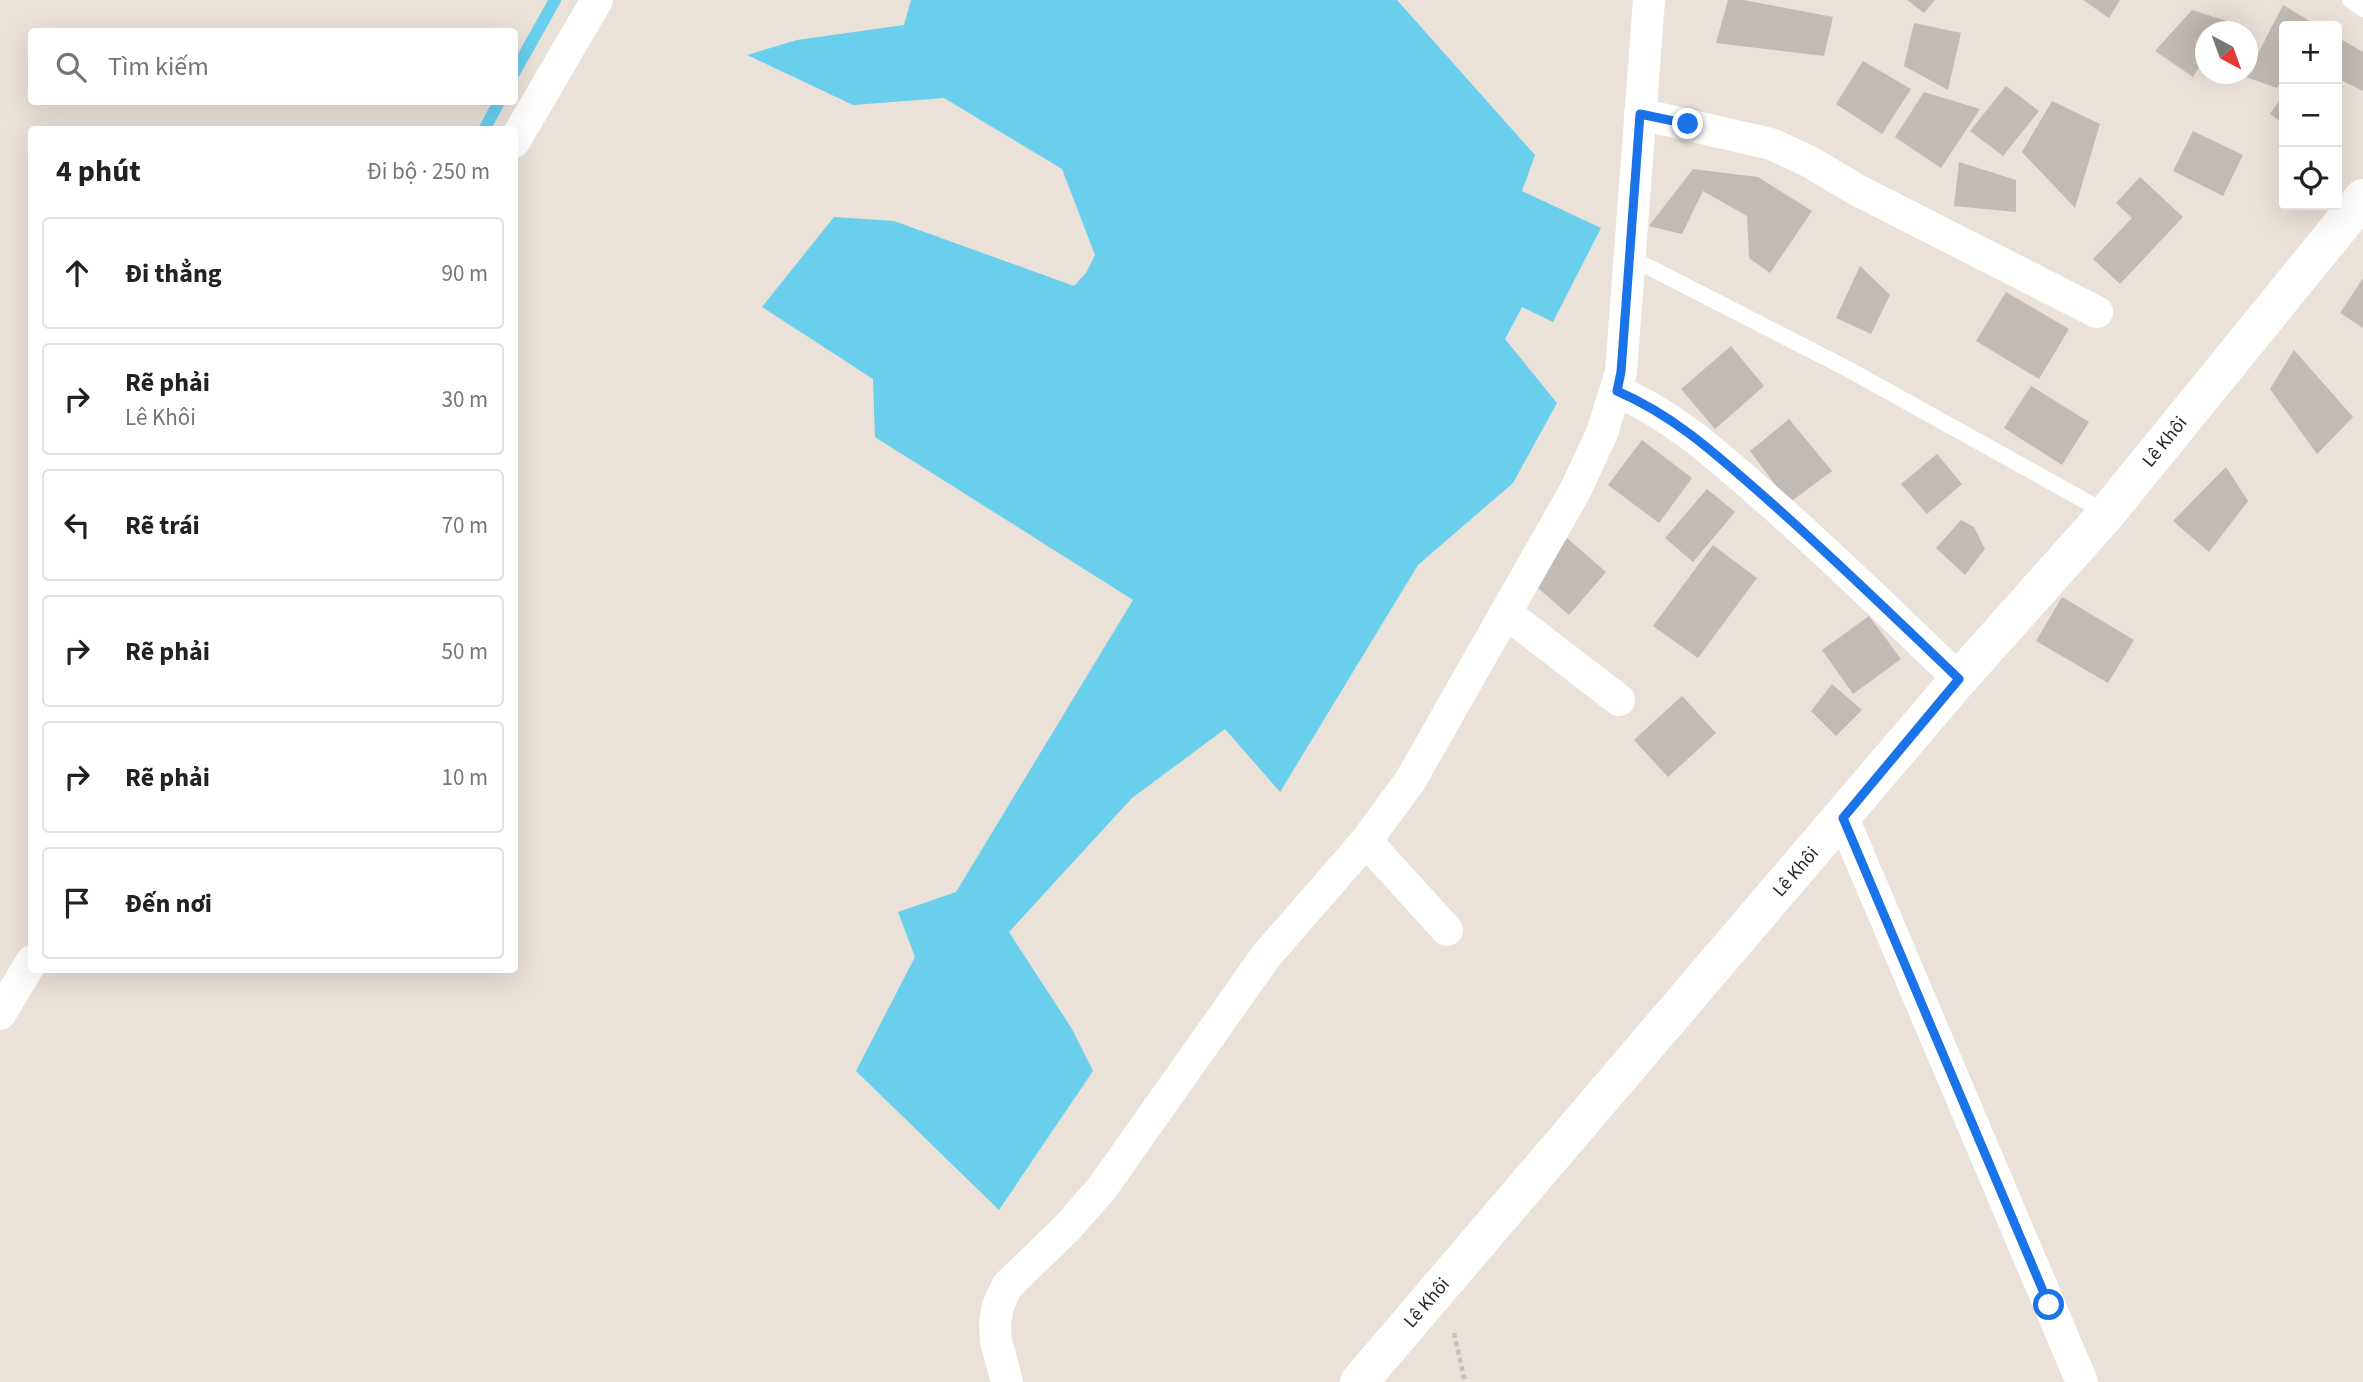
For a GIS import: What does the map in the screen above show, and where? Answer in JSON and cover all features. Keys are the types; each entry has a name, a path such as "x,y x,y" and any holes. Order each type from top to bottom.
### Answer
{"street":[{"path":"518,135 597,0"},
{"path":"1007,1382 996,1341 995,1324 998,1306 1006,1286 1067,1228 1102,1188 1266,956 1366,841 1410,781 1575,491 1602,433 1621,372 1649,0"},
{"path":"1640,114 1771,144 2097,312"},
{"name":"Lê Khôi","path":"1359,1382 1959,679 2107,513 2363,198"},
{"path":"1617,391 1670,418 1725,462 1828,552 1959,679"},
{"path":"1506,613 1619,700"},
{"path":"1843,818 2082,1382"},
{"path":"1366,841 1447,930"},
{"path":"0,1014 28,968"}],"lane":[{"path":"2350,0 2363,9"},
{"path":"1629,257 1846,368 2107,513"}],"water":[{"path":"911,0 1397,0 1535,155 1522,191 1601,228 1553,322 1522,307 1505,339 1557,403 1513,483 1418,565 1280,792 1225,729 1132,798 1009,932 1072,1029 1093,1071 999,1210 856,1071 915,957 898,912 956,892 1133,600 875,437 873,379 762,307 834,217 894,221 1074,286 1086,273 1095,255 1062,169 944,98 853,105 747,55 797,40 904,25"}],"building":[{"path":"1728,0 1744,0 1833,17 1824,56 1716,43"},
{"path":"1907,0 1935,0 1924,13"},
{"path":"2083,0 2120,0 2109,18"},
{"path":"2283,5 2310,21 2279,21 2277,88 2258,81 2258,54"},
{"path":"2192,10 2227,21 2195,21 2193,77 2155,51"},
{"path":"1914,23 1961,33 1948,90 1904,66"},
{"path":"2342,40 2363,52 2363,91 2342,80"},
{"path":"1863,61 1911,89 1882,134 1836,104"},
{"path":"2006,86 2039,111 2003,156 1970,131"},
{"path":"1924,92 1980,109 1941,168 1895,137"},
{"path":"2052,101 2100,124 2075,208 2022,152"},
{"path":"2279,101 2279,120 2270,114"},
{"path":"2193,131 2243,155 2223,196 2173,171"},
{"path":"1959,162 2016,180 2016,212 1954,206"},
{"path":"1693,169 1758,177 1812,211 1770,273 1749,258 1747,216 1703,191 1682,234 1649,226"},
{"path":"2140,177 2183,217 2120,284 2093,259 2132,218 2116,203"},
{"path":"1860,266 1890,295 1871,334 1836,318"},
{"path":"2363,278 2363,328 2340,313"},
{"path":"2006,292 2069,329 2039,379 1976,341"},
{"path":"1731,346 1764,386 1715,429 1681,389"},
{"path":"2294,350 2353,417 2317,454 2270,389"},
{"path":"2031,386 2089,422 2062,465 2004,428"},
{"path":"1789,419 1832,471 1789,503 1750,451"},
{"path":"1642,440 1692,478 1659,523 1608,485"},
{"path":"1937,454 1962,484 1927,514 1901,484"},
{"path":"2226,467 2248,501 2209,552 2173,521"},
{"path":"1707,489 1735,512 1693,562 1665,538"},
{"path":"1961,520 1974,527 1985,549 1965,575 1936,548"},
{"path":"1567,538 1606,572 1569,615 1530,581"},
{"path":"1713,545 1757,578 1698,658 1653,626"},
{"path":"2062,597 2134,640 2108,683 2036,641"},
{"path":"1869,616 1901,659 1853,694 1822,650"},
{"path":"1832,684 1862,710 1836,736 1811,711"},
{"path":"1682,696 1716,733 1668,777 1634,740"}],"waterway":[{"path":"518,66 555,0"},
{"path":"486,126 497,105"}],"route":[{"path":"1688,124 1640,114 1621,372 1617,391 1670,418 1725,462 1828,552 1959,679 1843,818 2049,1305"}]}
